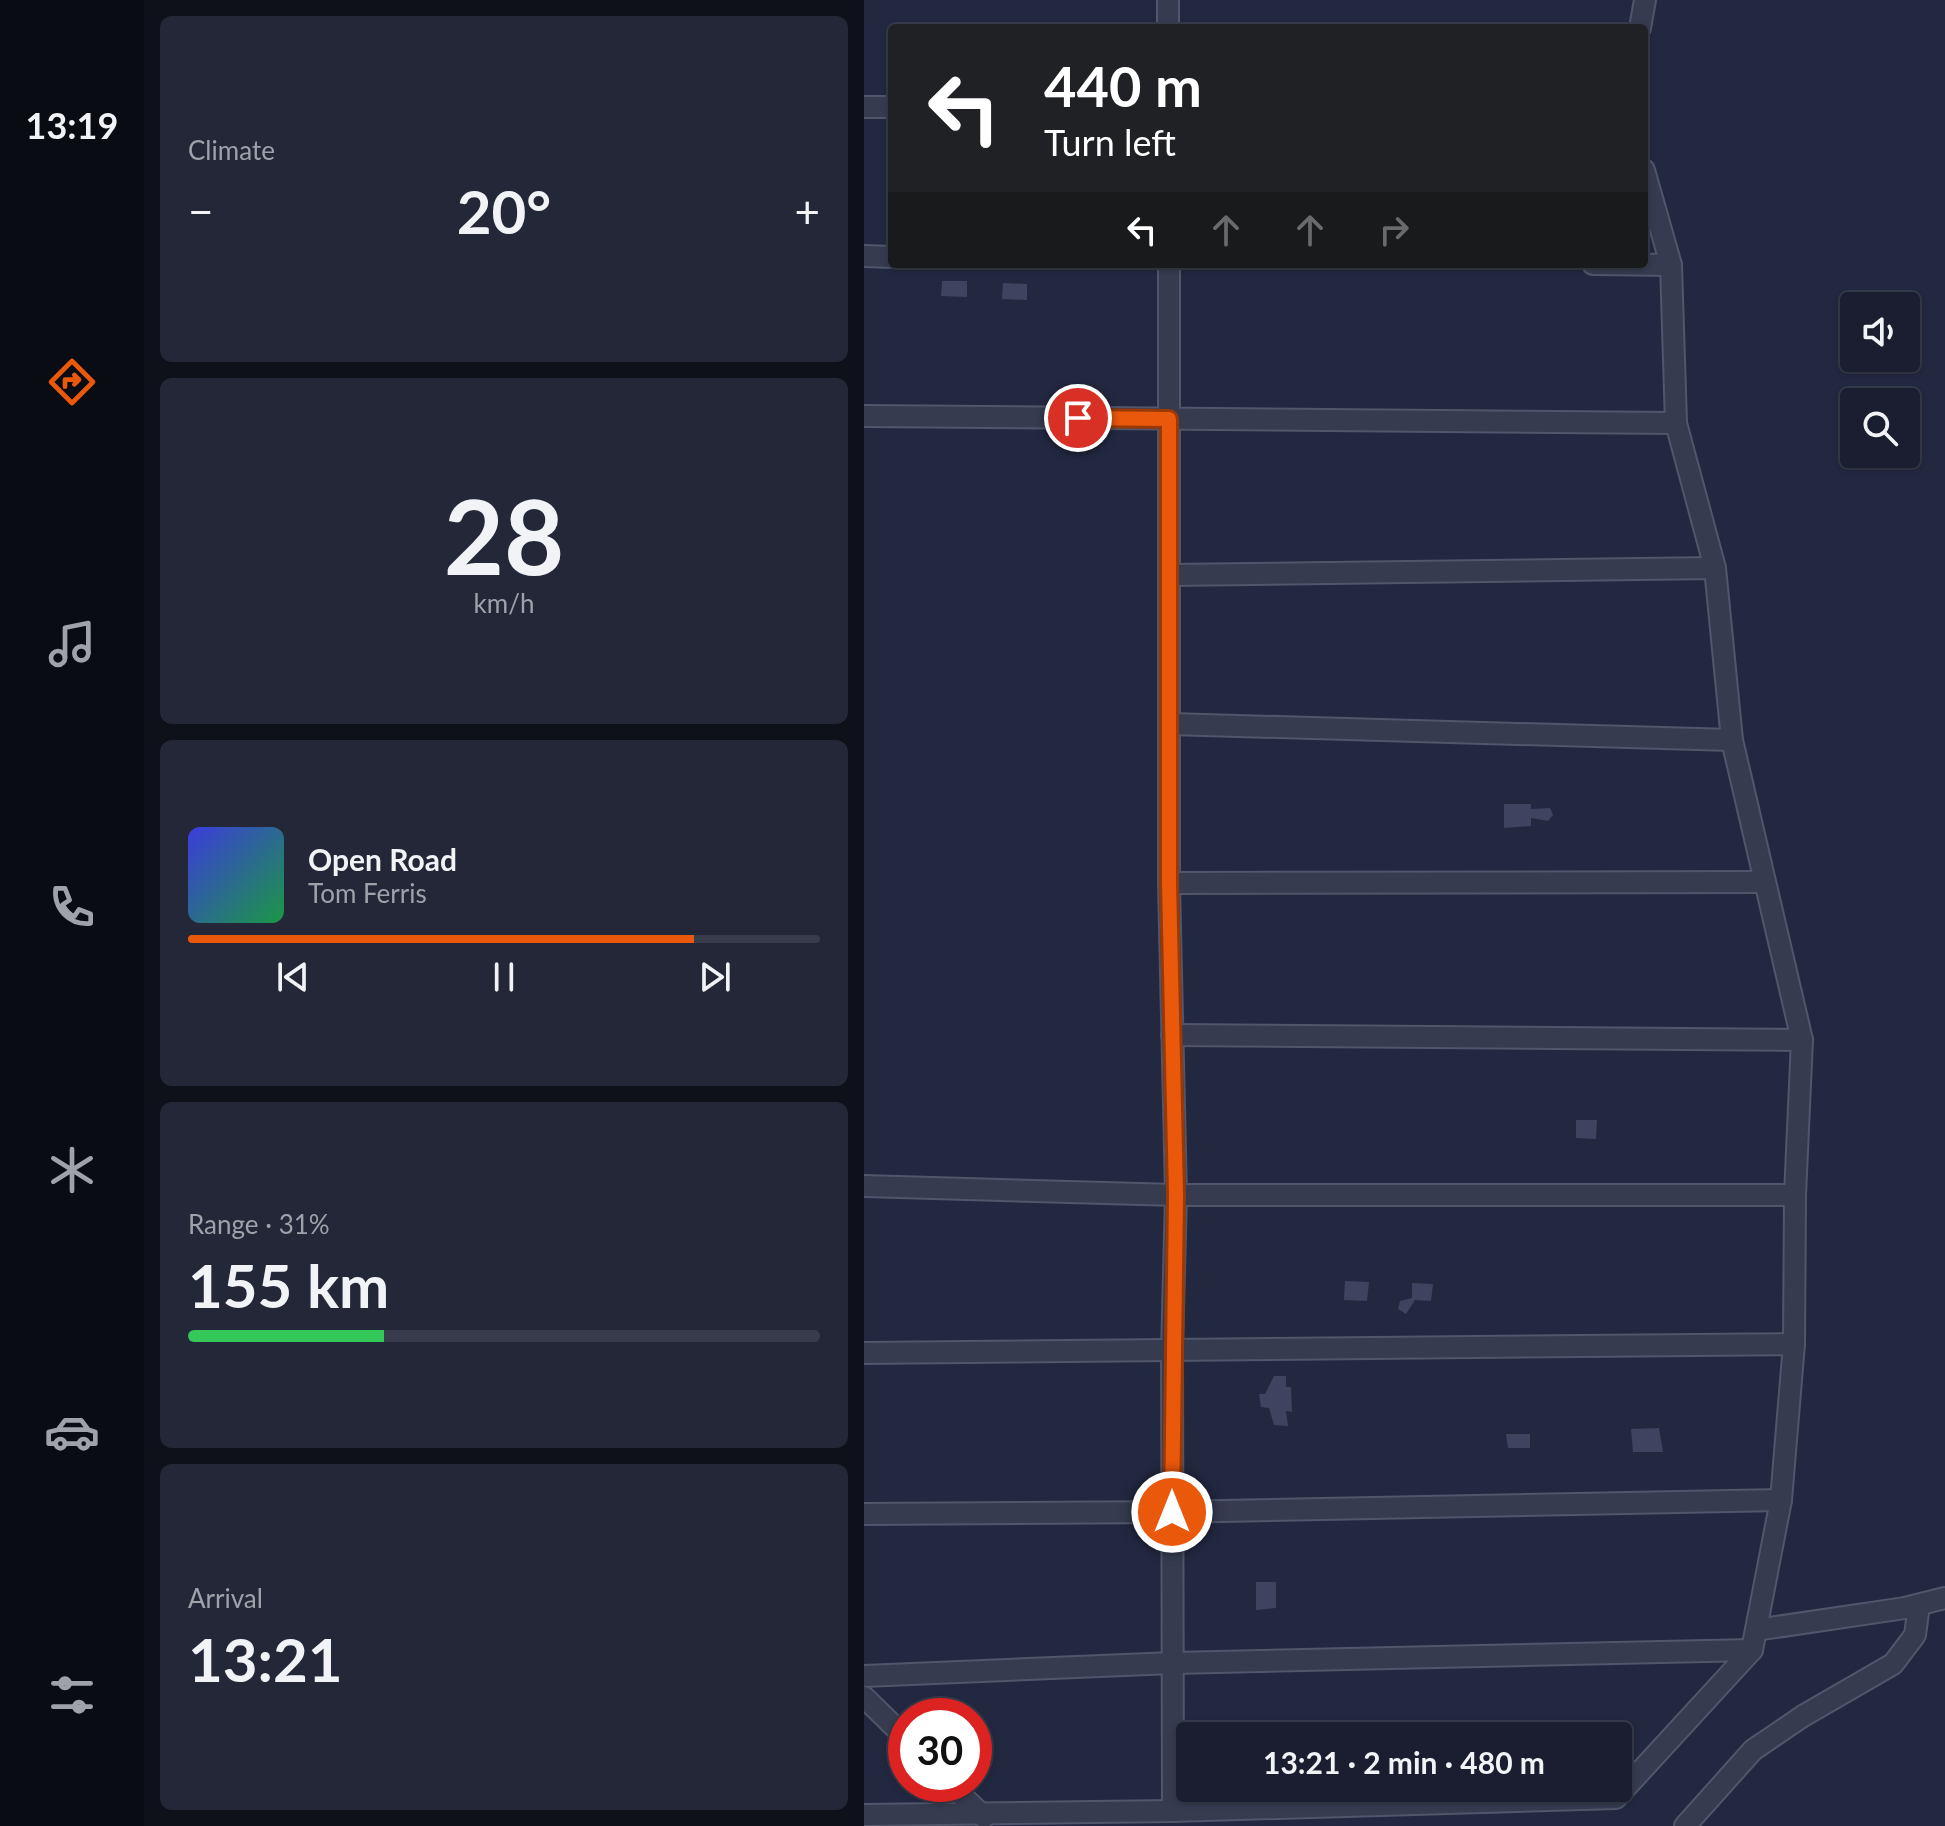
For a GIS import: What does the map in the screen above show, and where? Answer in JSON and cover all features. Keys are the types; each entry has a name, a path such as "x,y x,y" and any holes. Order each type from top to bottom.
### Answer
{"street":[{"path":"1168,0 1168,24"},
{"path":"1641,24 1645,0"},
{"path":"864,107 888,107"},
{"path":"864,1815 1173,1811 1616,1798 1754,1640 1781,1500 1794,1344 1795,1195 1802,1040 1732,740 1715,568 1676,423 1671,265 1648,184"},
{"path":"864,256 888,257"},
{"path":"1648,265 1671,265"},
{"path":"1169,268 1169,883 1176,1195 1172,1351 1173,1811"},
{"path":"864,416 1676,423"},
{"path":"1170,575 1715,568"},
{"path":"1170,724 1732,740"},
{"path":"1169,883 1764,882"},
{"path":"1172,1035 1802,1040"},
{"path":"864,1186 1176,1195 1795,1195"},
{"path":"864,1353 1794,1344"},
{"path":"864,1514 1172,1512 1781,1500"},
{"path":"864,1676 1754,1640 1945,1598"},
{"path":"1685,1826 1753,1750 1803,1716 1893,1664 1915,1635 1919,1605"},
{"path":"864,1697 888,1720"},
{"path":"967,1802 997,1826"}],"building":[{"path":"942,281 967,281 967,297 941,296"},
{"path":"1003,283 1027,284 1027,300 1002,299"},
{"path":"1504,804 1531,804 1531,809 1550,808 1553,815 1548,821 1531,818 1531,826 1504,828"},
{"path":"1576,1120 1597,1120 1596,1139 1576,1138"},
{"path":"1345,1281 1369,1282 1367,1301 1344,1300"},
{"path":"1412,1283 1433,1284 1431,1301 1415,1300 1406,1314 1398,1309 1400,1301 1412,1298"},
{"path":"1274,1376 1286,1376 1286,1387 1291,1387 1292,1412 1286,1411 1288,1426 1274,1425 1269,1408 1261,1407 1259,1394 1265,1394"},
{"path":"1659,1428 1663,1452 1633,1452 1631,1429"},
{"path":"1506,1434 1530,1434 1530,1448 1508,1448"},
{"path":"1256,1582 1276,1582 1276,1608 1256,1610"}],"route":[{"path":"1078,418 1169,419 1169,883 1176,1195 1172,1512"}]}
